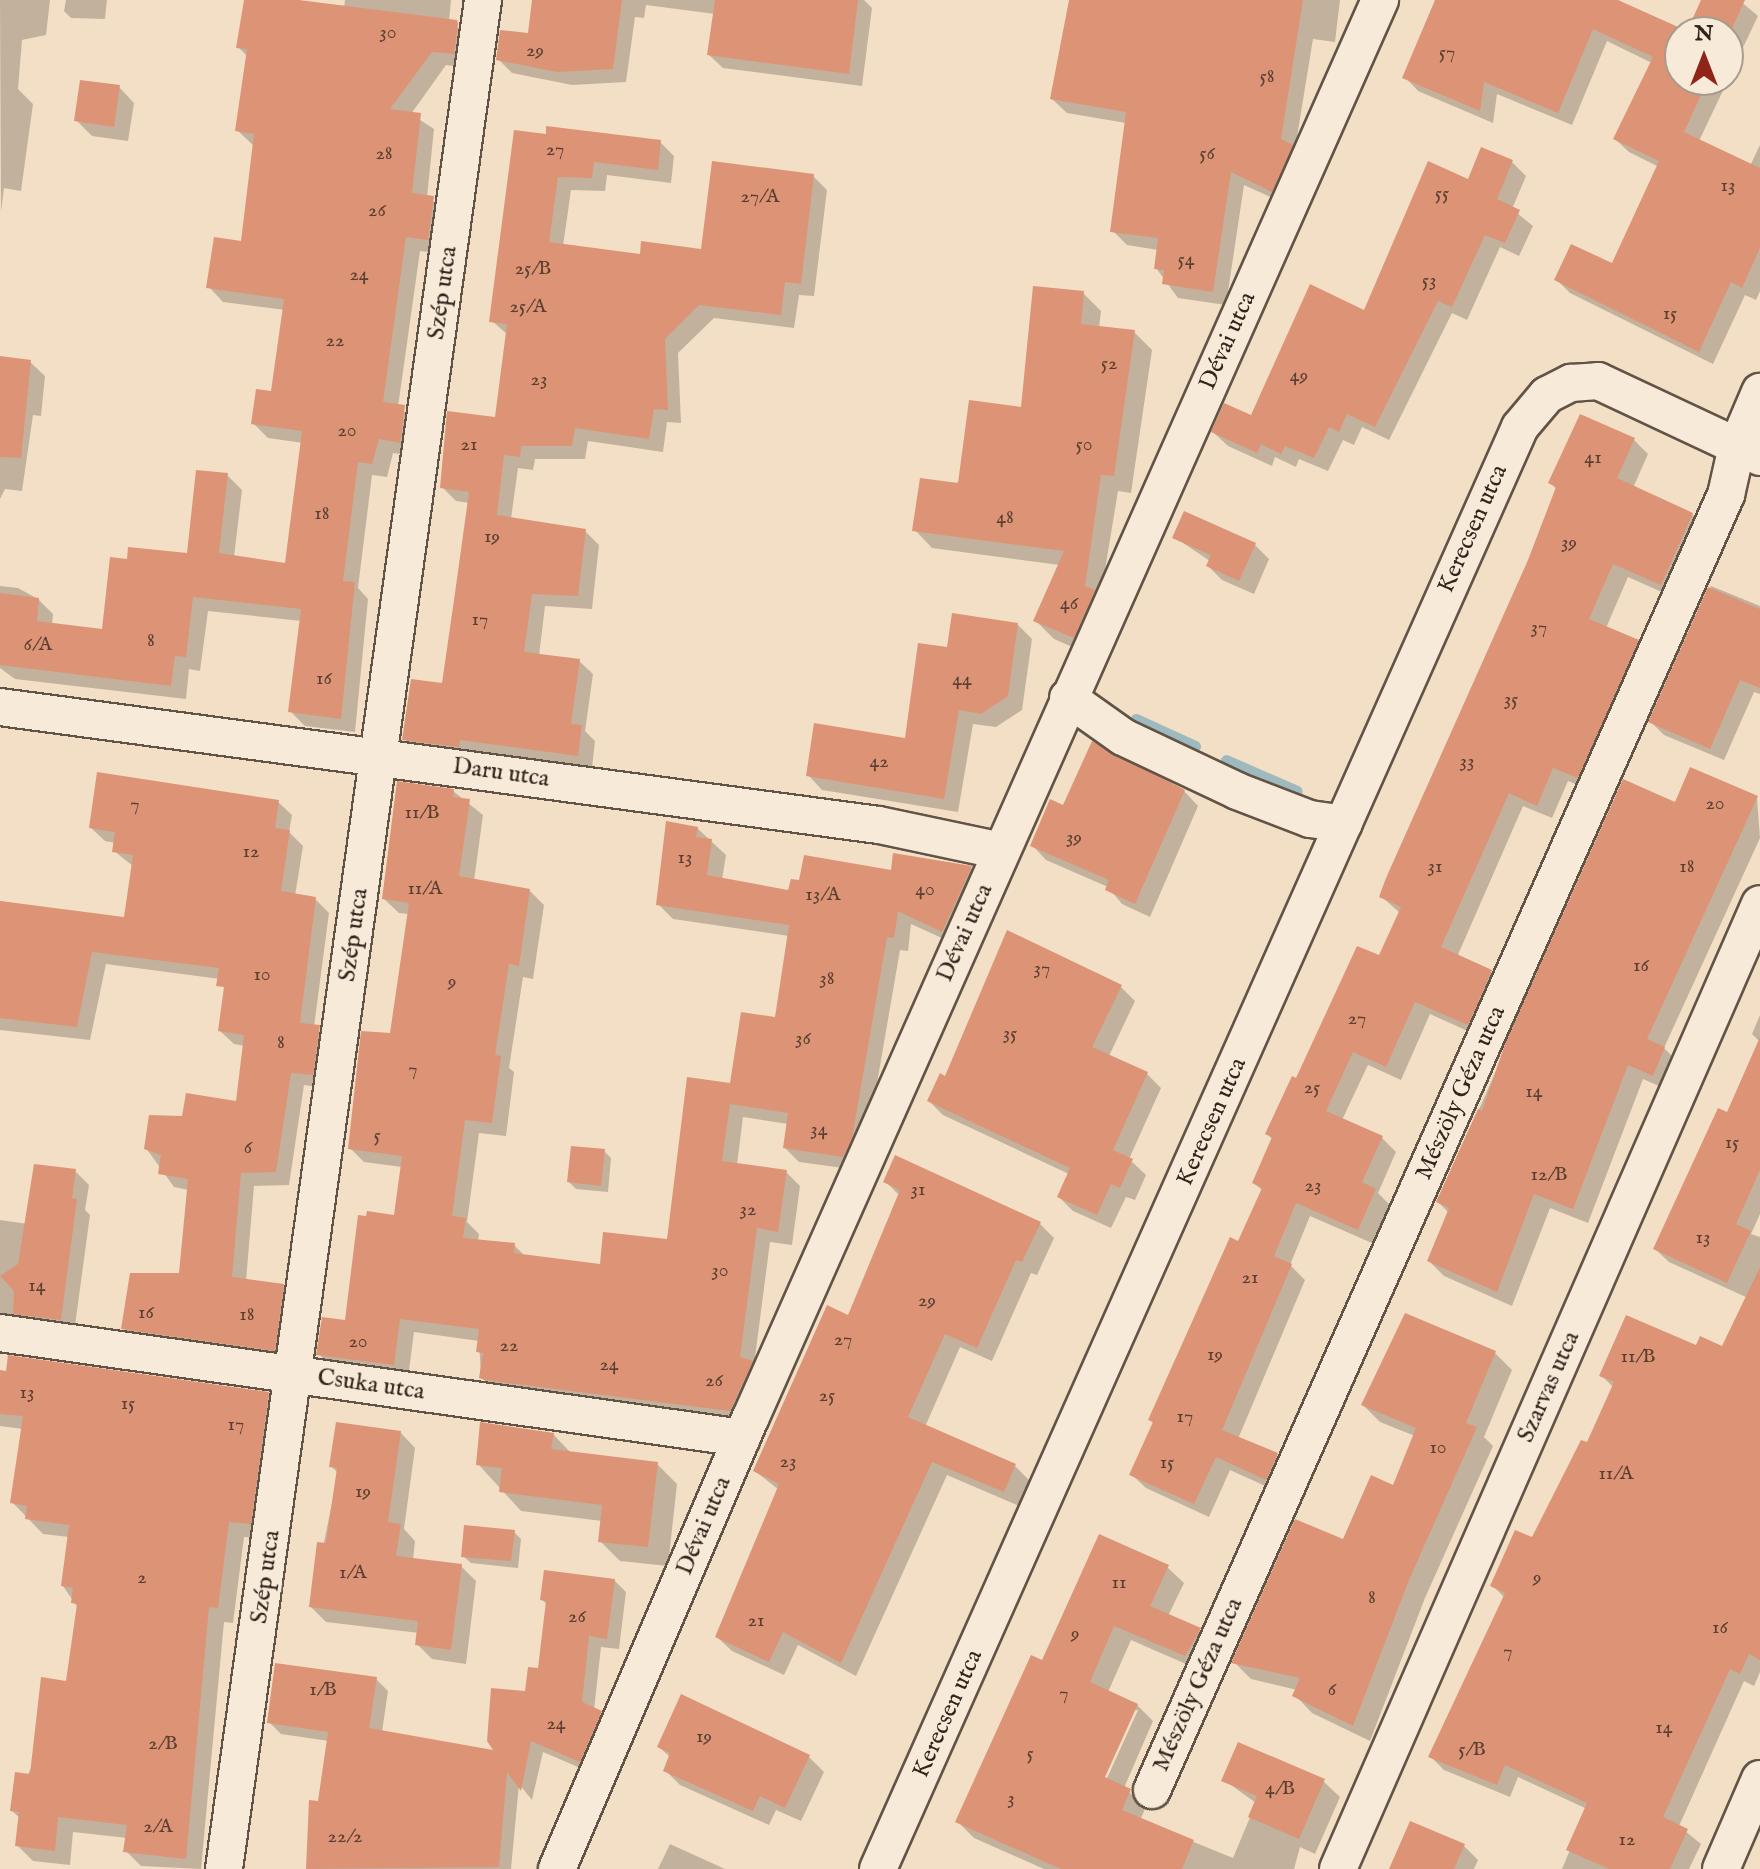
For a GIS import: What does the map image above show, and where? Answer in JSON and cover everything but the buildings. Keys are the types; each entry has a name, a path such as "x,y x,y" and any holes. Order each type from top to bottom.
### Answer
{"street":[{"name":"Szép utca","path":"224,1869 483,0"},
{"name":"Dévai utca","path":"557,1869 742,1438 1380,0"},
{"name":"Kerecsen utca","path":"878,1869 1344,824 1500,466 1528,415 1560,387 1585,381 1611,385 1749,452"},
{"name":"Mészöly Géza utca","path":"1152,1790 1726,495 1749,452 1760,392"},
{"path":"1068,698 1123,737 1237,791 1310,819 1344,824"},
{"name":"Daru utca","path":"0,707 879,825 1001,851"},
{"name":"Szarvas utca","path":"1338,1869 1760,904"},
{"name":"Csuka utca","path":"0,1333 742,1438"},
{"path":"1721,1869 1760,1779"}],"waterway":[{"path":"1136,719 1195,746"},
{"path":"1226,760 1297,791"}]}
